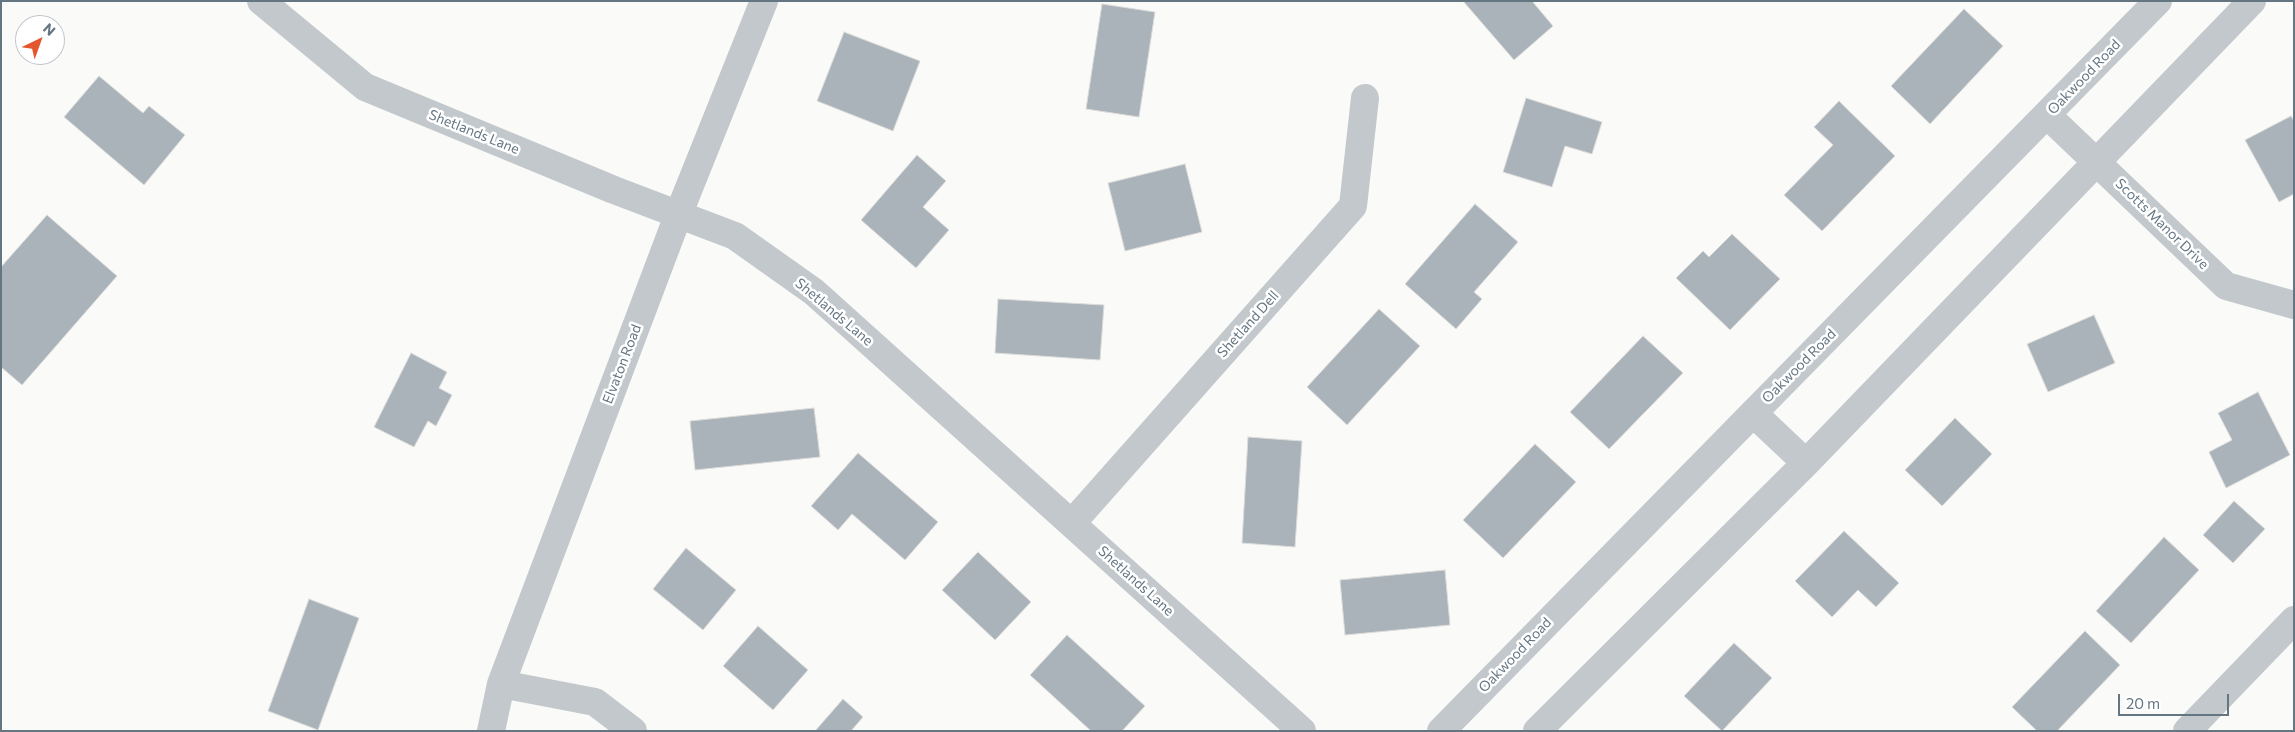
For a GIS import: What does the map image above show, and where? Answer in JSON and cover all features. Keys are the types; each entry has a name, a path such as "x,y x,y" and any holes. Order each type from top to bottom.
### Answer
{"street":[{"name":"Shetlands Lane","path":"261,1 365,87 614,190 735,236 814,292 1302,731"},
{"name":"Elvaton Road","path":"491,731 501,684 679,214 764,1"},
{"name":"Oakwood Road","path":"1441,731 2158,1"},
{"path":"1537,731 1806,463 2252,1"},
{"name":"Shetland Dell","path":"1072,523 1353,206 1365,98"},
{"name":"Scotts Manor Drive","path":"2047,115 2226,286 2294,305"},
{"path":"1752,413 1806,463"},
{"path":"2187,731 2294,620"},
{"path":"501,684 595,702 633,731"}],"building":[{"path":"1463,1 1532,1 1553,26 1514,60"},
{"path":"1102,4 1155,12 1139,117 1086,109"},
{"path":"1964,9 2003,46 1930,124 1891,86"},
{"path":"844,32 920,61 893,131 817,101"},
{"path":"99,76 143,113 149,106 185,135 144,185 64,117"},
{"path":"1526,98 1602,122 1592,154 1565,146 1552,187 1503,172"},
{"path":"1839,101 1895,156 1822,231 1784,195 1833,145 1814,127"},
{"path":"2291,116 2294,121 2294,194 2279,202 2245,140"},
{"path":"917,155 946,181 923,207 949,230 916,268 861,220"},
{"path":"1185,164 1202,232 1125,251 1108,183"},
{"path":"1475,204 1518,242 1474,292 1482,299 1456,329 1405,284"},
{"path":"47,215 117,276 22,385 1,367 1,267"},
{"path":"1732,234 1780,279 1730,330 1676,278 1703,251 1709,257"},
{"path":"998,299 1104,305 1100,360 995,353"},
{"path":"1379,309 1420,346 1347,425 1307,387"},
{"path":"2094,315 2115,363 2048,392 2027,344"},
{"path":"1643,336 1683,373 1609,449 1570,412"},
{"path":"411,353 447,372 439,388 452,395 436,426 428,421 414,447 374,427"},
{"path":"2258,392 2290,455 2226,488 2209,452 2232,440 2218,413"},
{"path":"814,408 820,457 695,470 690,421"},
{"path":"1955,418 1992,454 1942,506 1905,470"},
{"path":"1248,437 1302,441 1295,547 1242,543"},
{"path":"1535,444 1576,482 1503,558 1463,520"},
{"path":"858,453 938,522 905,560 852,514 838,530 811,506"},
{"path":"2234,501 2265,529 2233,563 2203,535"},
{"path":"1844,531 1899,583 1876,607 1858,590 1832,617 1795,581"},
{"path":"2164,537 2199,570 2131,643 2096,611"},
{"path":"686,548 736,590 703,630 653,589"},
{"path":"978,552 1031,602 995,640 942,590"},
{"path":"1445,570 1450,625 1345,635 1340,580"},
{"path":"309,599 359,618 318,730 268,711"},
{"path":"758,626 808,670 773,710 723,666"},
{"path":"2085,631 2120,665 2057,731 2037,731 2012,707"},
{"path":"1067,635 1145,706 1122,731 1091,731 1030,675"},
{"path":"1734,643 1772,678 1722,731 1684,696"},
{"path":"843,699 863,717 851,731 815,731"}]}
